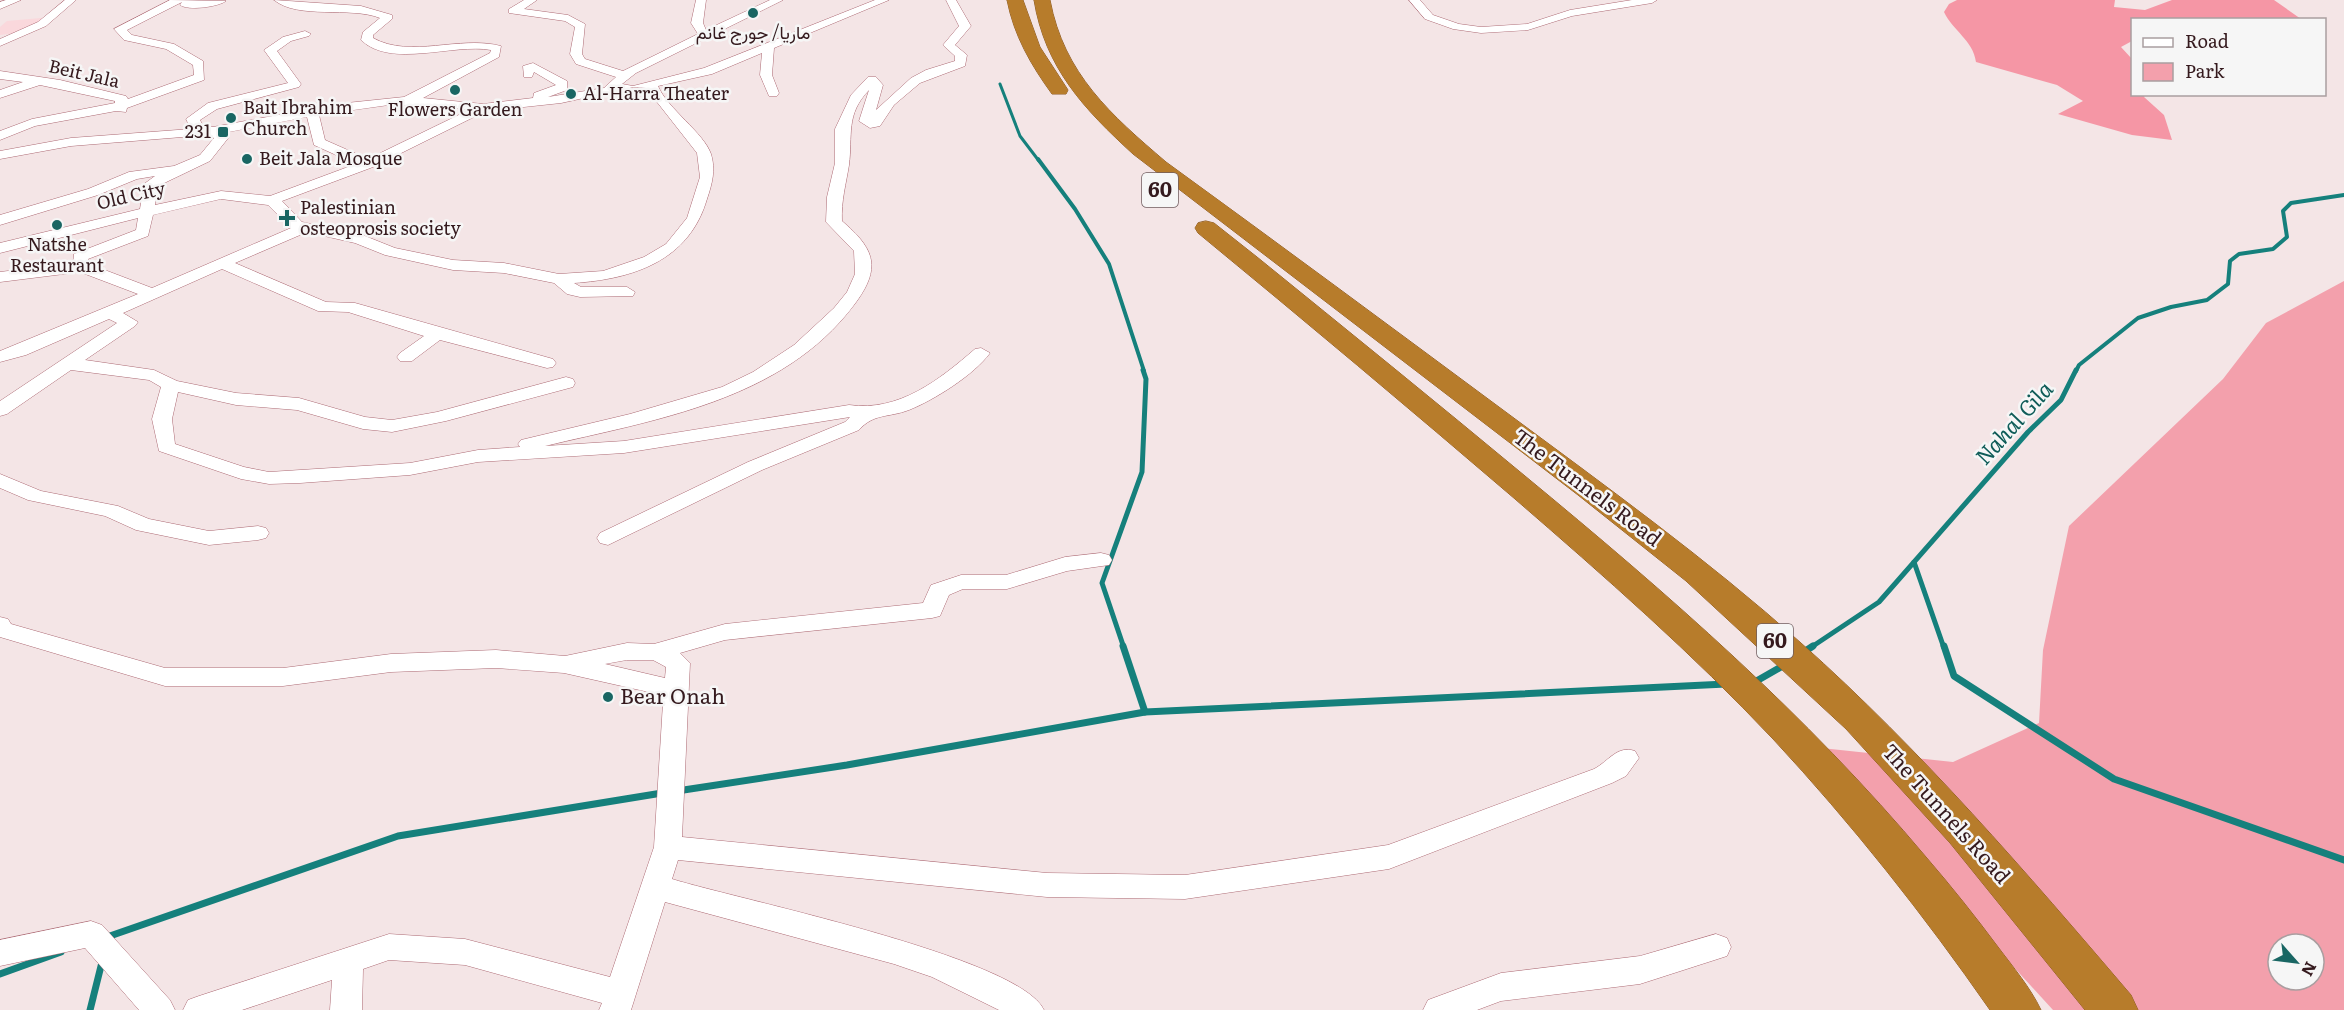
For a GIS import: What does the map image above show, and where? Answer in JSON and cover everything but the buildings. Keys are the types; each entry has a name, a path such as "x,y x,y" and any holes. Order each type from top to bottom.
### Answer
{"highway":[{"name":"The Tunnels Road","path":"1015,0 1019,20 1030,45 1058,88 1085,120 1142,176 1364,339 1622,514 1698,573 1788,651 1859,719 1965,831 2114,1010"},
{"name":"The Tunnels Road","path":"1042,0 1048,29 1060,56 1083,92 1106,118 1159,166 1364,339 1755,697 1824,769 1904,861 2017,1010"}],"street":[{"path":"0,6 16,0"},
{"path":"0,43 42,24 71,0"},
{"path":"0,136 32,123 122,106 200,77 199,64 170,46 128,38 120,29 178,0"},
{"path":"190,0 185,5 221,1"},
{"path":"279,0 289,4 352,8 388,16 367,34 367,40 388,48 472,44 497,48 495,55 409,100"},
{"path":"483,108 368,164 272,200 297,225 360,239 391,252 453,265 504,268 559,279 605,276 650,260 672,247 694,219 707,177 704,153 652,88 628,83 612,73 580,61 576,54 581,26 568,18 513,11 532,0"},
{"path":"700,0 697,23 703,34"},
{"path":"628,83 703,34 778,0"},
{"path":"0,155 113,138 213,131 312,112 409,100 483,108 534,102 628,83 708,71 884,0"},
{"path":"171,385 162,419 166,447 241,473 269,477 410,469 478,456 672,409 744,385 781,363 828,327 854,296 864,270 864,256 854,241 834,222 834,197 842,163 842,129 857,95 872,80 877,85 867,115 866,121 870,124 876,123 876,118 890,102 921,78 961,63 961,55 949,45 965,26 963,18 951,0"},
{"path":"1414,0 1429,17 1457,27 1481,30 1528,27 1579,11 1652,0"},
{"path":"81,267 80,257 143,233 152,184 176,170 205,158 222,137 213,131 196,126 193,119 199,112 222,104 279,92 295,84 270,50 287,39 305,34"},
{"path":"769,45 766,75 773,93"},
{"path":"528,74 527,69 532,67 539,69 561,81 563,87 534,97 534,102"},
{"name":"Beit Jala","path":"0,75 60,84 122,99 113,138"},
{"path":"0,94 37,82"},
{"path":"312,112 319,142 368,164"},
{"path":"0,220 93,192 134,175 161,169 176,170"},
{"name":"Old City","path":"0,248 221,195 259,201 272,200"},
{"path":"0,205 16,214 40,237"},
{"path":"0,357 20,351 305,227"},
{"path":"0,239 19,244"},
{"path":"221,263 324,307 349,307 437,334 547,363"},
{"path":"0,277 81,267 151,293"},
{"path":"559,279 573,290 580,292 627,292"},
{"path":"0,410 129,322 108,312"},
{"path":"406,357 437,334"},
{"path":"608,537 754,466 852,426 862,415 923,397 954,377 981,354"},
{"path":"70,364 154,375 171,385 236,399 299,404 363,423 392,426 566,383"},
{"path":"478,456 624,447 849,411 862,415"},
{"path":"0,480 36,496 111,511 144,525 166,530 208,538 258,533"},
{"path":"564,664 642,651 658,651 725,632 932,610 939,590 961,582 1007,582 1065,564 1101,560"},
{"path":"0,625 3,630 165,677 283,677 391,663 496,659 564,664 662,686 676,700"},
{"path":"199,1010 389,947 465,952 617,1002 668,847 678,663 658,651"},
{"path":"668,847 1047,885 1185,887 1389,857 1603,776 1617,769 1626,758"},
{"path":"656,887 733,911 812,928 912,957 1000,992 1029,1010"},
{"path":"0,952 91,934 159,1010"},
{"path":"1439,1010 1501,987 1640,970 1716,947"},
{"path":"346,1010 348,960"}],"shaded area":[{"path":"1957,0 2115,0 2114,7 2145,10 2172,0 2274,0 2300,18 2131,18 2131,42 2121,47 2131,58 2131,96 2144,96 2164,115 2172,140 2132,135 2058,114 2083,101 2057,85 1976,62 1971,48 1944,12 1949,4"},
{"path":"52,17 25,32 0,35 0,27 7,21"}],"green space":[{"path":"2344,281 2344,1010 2053,1010 1812,747 1953,762 2039,723 2043,650 2069,526 2223,379 2266,323"}],"waterway":[{"path":"1000,84 1020,136 1039,161"},
{"path":"1038,159 1075,209 1109,264 1144,371"},
{"name":"Nahal Gila","path":"2076,371 2079,365 2138,318 2171,307 2207,300 2228,284 2230,261 2239,254 2273,249 2287,237 2283,211 2291,203 2344,195"},
{"path":"1124,648 1102,583 1142,472 1146,379 1143,370"},
{"name":"Nahal Gila","path":"1914,562 2028,432 2061,400 2076,370"},
{"path":"1804,652 1879,602 1914,562"},
{"path":"1914,562 1944,648"},
{"path":"1123,646 1145,712"},
{"path":"1944,646 1954,676 2114,779 2344,860"},
{"path":"1753,683 1786,664"},
{"path":"1145,712 1726,684"},
{"path":"677,791 847,765 1145,712"},
{"path":"107,937 398,836 662,793"},
{"path":"0,974 61,952"},
{"path":"90,1010 102,962"}],"place":[{"name":"ماريا/ جورج غانم","path":"753,13"},
{"name":"Flowers Garden","path":"455,90"},
{"name":"Al-Harra Theater","path":"571,94"},
{"name":"Bait Ibrahim Church","path":"231,118"},
{"name":"231","path":"223,132"},
{"name":"Beit Jala Mosque","path":"247,159"},
{"name":"Palestinian osteoprosis society","path":"287,218"},
{"name":"Natshe Restaurant","path":"57,225"},
{"name":"Bear Onah","path":"608,697"}]}
